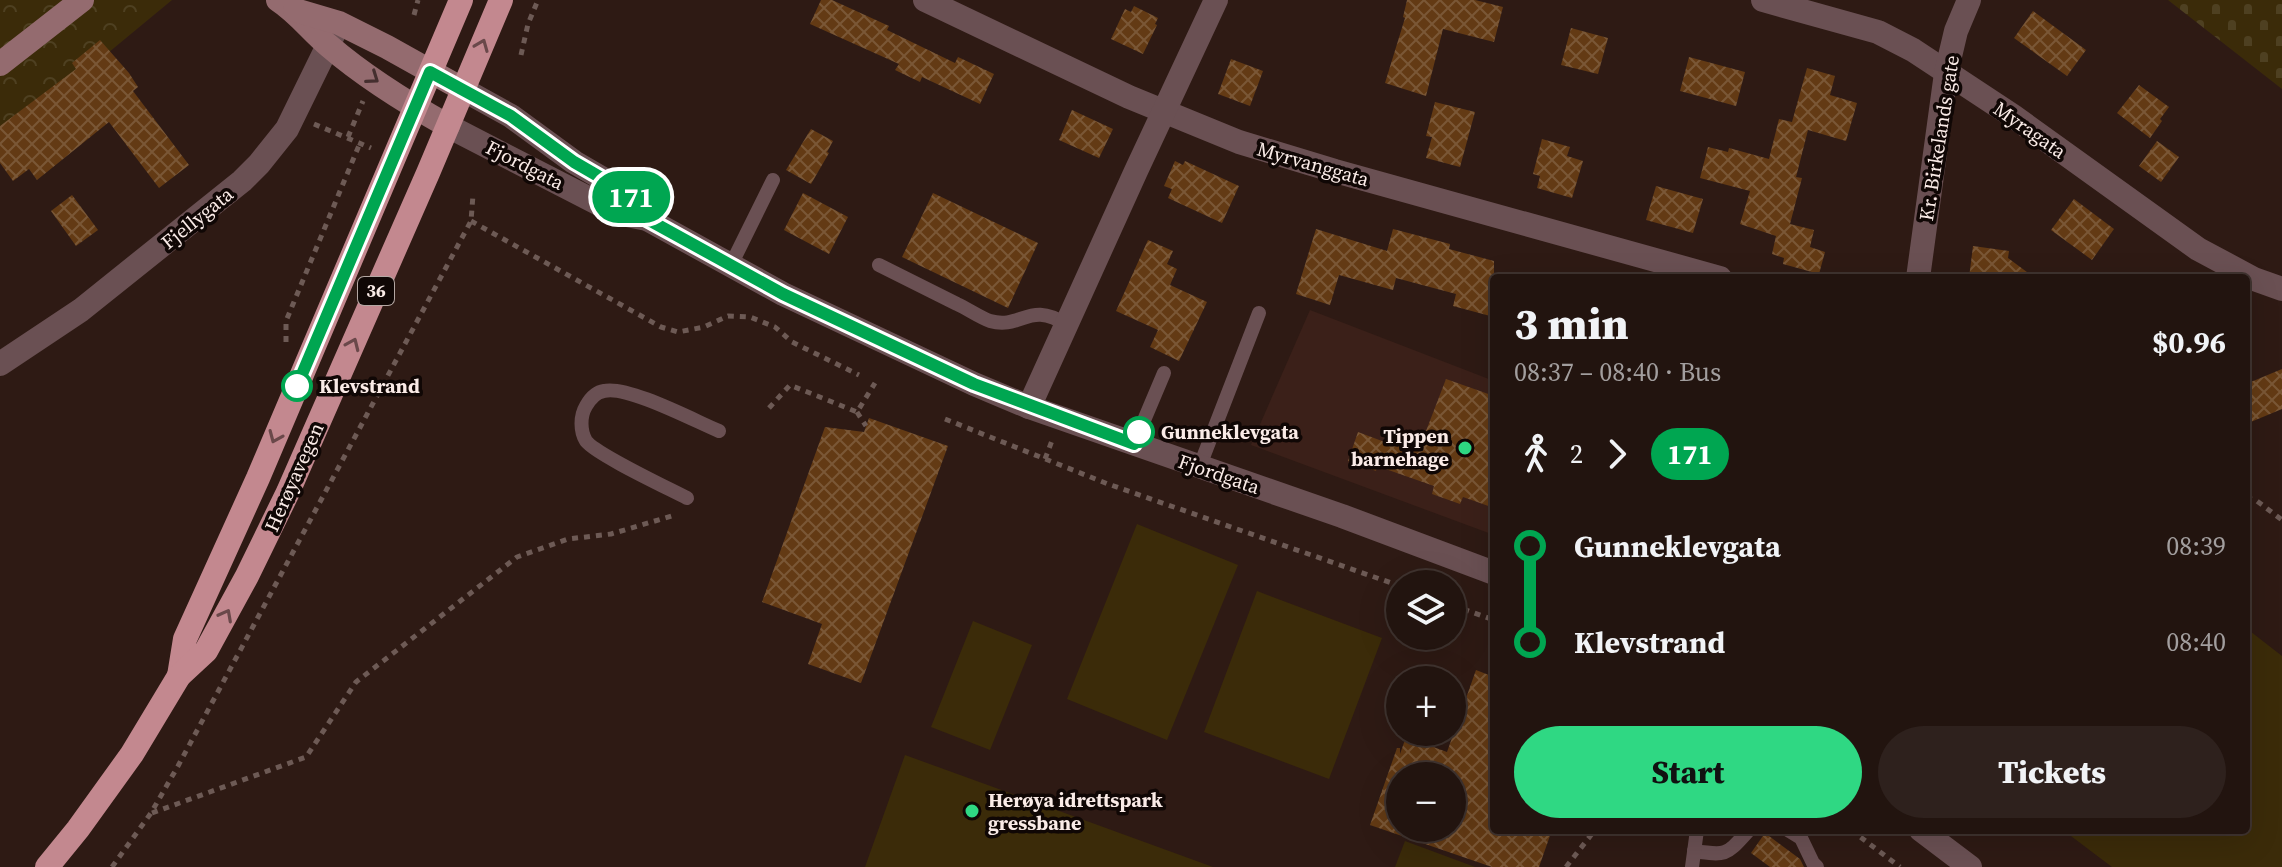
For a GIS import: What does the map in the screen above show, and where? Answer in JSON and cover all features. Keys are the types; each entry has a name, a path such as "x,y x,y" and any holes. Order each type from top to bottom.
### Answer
{"highway":[{"name":"Herøyavegen","path":"179,676 185,639 258,478 461,0"},
{"name":"Herøyavegen","path":"47,867 123,767 179,676 206,651 264,543 501,0"}],"main road":[{"path":"0,64 82,0"},
{"path":"286,5 339,23 464,90"},
{"path":"286,5 327,45 415,107 448,126"}],"street":[{"name":"Myrvanggata","path":"925,0 1164,112 1239,142 1706,274"},
{"path":"1029,407 1216,0"},
{"name":"Myragata","path":"1763,0 1807,5 1878,32 1913,50 2013,116 2198,249 2245,274"},
{"name":"Kr. Birkelands gate","path":"1919,274 1946,73 1956,31 1969,0"},
{"name":"Fjellygata","path":"0,364 81,310 214,205 259,164 294,117 339,23"},
{"name":"Fjordgata","path":"464,90 511,116 574,162 629,194 647,219"},
{"name":"Fjordgata","path":"448,126 617,213 647,219 783,294 907,355 1029,407 1342,516 1490,572"},
{"name":"Myragata","path":"2250,277 2282,289"},
{"path":"1926,834 1970,867"}],"lane":[{"path":"731,265 773,180"},
{"path":"879,265 992,321 1013,322 1041,314 1067,325"},
{"path":"1199,468 1259,313"},
{"path":"1134,444 1164,373"},
{"path":"687,498 604,454 587,441 581,425 584,408 594,395 606,390 630,393 719,431"},
{"path":"1692,867 1696,834"},
{"path":"1694,851 1718,855 1729,852 1745,834"},
{"path":"1794,834 1801,838 1814,866"}],"path":[{"path":"414,15 418,0"},
{"path":"521,55 528,24 538,0"},
{"path":"348,137 367,90"},
{"path":"294,117 380,152"},
{"path":"281,354 287,339 286,321 360,143"},
{"path":"112,867 151,813 234,666 471,221 473,195"},
{"path":"471,221 661,327 678,332 704,327 728,316 750,317 775,327 792,342 859,375"},
{"path":"857,412 875,383"},
{"path":"769,408 790,385 857,412 866,426"},
{"path":"945,419 1108,484 1386,581"},
{"path":"1045,459 1055,433"},
{"path":"2250,498 2282,520"},
{"path":"151,813 306,757 356,682 517,557 568,539 611,534 680,514"},
{"path":"1466,610 1490,619"},
{"path":"1566,867 1591,834"},
{"path":"1856,834 1900,867"}],"shaded area":[{"path":"1310,310 1490,379 1490,534 1251,445"}],"green space":[{"path":"0,0 172,0 0,145"},
{"path":"2168,0 2282,0 2282,89"},
{"path":"1137,524 1238,565 1167,740 1067,699"},
{"path":"1257,591 1382,638 1329,779 1204,732"},
{"path":"973,621 1032,645 990,750 931,727"},
{"path":"2250,631 2282,656 2282,867 2112,867 2068,834 2250,834"},
{"name":"Herøya idrettspark gressbane","path":"905,755 1213,867 865,867"},
{"path":"1405,842 1408,842 1475,867 1395,867"}],"building":[{"path":"821,0 832,0 889,26 887,30 955,63 958,57 994,74 980,104 922,77 920,82 895,70 899,64 810,24"},
{"path":"1407,0 1475,0 1503,7 1494,42 1443,29 1426,96 1385,83 1405,18"},
{"path":"1134,6 1158,18 1143,54 1111,39 1125,9 1131,12"},
{"path":"2033,11 2086,50 2067,76 2014,38"},
{"path":"1571,28 1608,38 1598,74 1561,65"},
{"path":"100,40 129,73 138,87 133,91 189,165 159,188 109,122 37,180 29,169 13,181 0,163 0,126 76,69 72,63"},
{"path":"1689,57 1745,72 1736,106 1680,91"},
{"path":"1231,59 1263,71 1250,106 1218,94"},
{"path":"1807,68 1835,76 1830,95 1857,103 1846,141 1808,130 1796,177 1802,178 1790,224 1814,230 1810,247 1825,252 1819,274 1783,264 1784,258 1772,254 1776,236 1740,224 1750,191 1700,178 1708,147 1728,152 1729,148 1769,159 1779,119 1792,122"},
{"path":"2139,85 2169,107 2150,138 2117,113"},
{"path":"1435,102 1475,112 1460,167 1426,158 1432,137 1426,136"},
{"path":"1072,110 1113,129 1099,158 1059,140"},
{"path":"811,129 833,141 811,184 786,170"},
{"path":"1542,139 1570,147 1567,156 1583,161 1572,198 1537,188 1540,176 1533,174"},
{"path":"2157,141 2179,157 2161,182 2139,166"},
{"path":"1175,161 1183,165 1185,161 1239,186 1222,223 1168,198 1172,189 1164,186"},
{"path":"1656,186 1703,199 1693,233 1646,220"},
{"path":"803,193 848,217 829,254 784,230"},
{"path":"933,193 1038,243 1008,308 902,257"},
{"path":"72,195 98,230 76,246 51,211"},
{"path":"2074,199 2114,229 2092,260 2051,230"},
{"path":"1316,229 1387,251 1393,229 1450,244 1449,249 1494,261 1494,274 1490,274 1490,316 1453,306 1456,294 1396,278 1393,290 1339,275 1330,305 1296,294"},
{"path":"1148,240 1173,251 1167,264 1177,269 1170,285 1207,302 1179,361 1150,347 1158,330 1116,311"},
{"path":"1973,246 2009,251 2008,258 2030,274 1970,274"},
{"path":"2282,369 2282,409 2250,422 2250,382"},
{"path":"1446,379 1490,395 1490,507 1463,497 1460,504 1432,494 1434,486 1377,466 1376,471 1348,461 1358,432 1398,447 1401,437 1421,444"},
{"path":"869,418 948,446 861,683 808,664 822,624 762,602 825,427 864,432"},
{"path":"1476,670 1490,675 1490,834 1551,834 1539,867 1492,867 1419,842 1466,842 1466,762 1392,762 1397,748 1400,748 1400,754 1403,746 1431,746 1447,752 1449,746 1466,746 1466,698"},
{"path":"1386,779 1386,831 1370,825"},
{"path":"1766,834 1800,859 1804,867 1770,867 1751,853"}],"bus line":[{"name":"171","path":"297,386 430,72 511,116 574,162 629,194 647,219 783,294 907,355 1029,407 1134,444 1139,432"}],"place":[{"name":"Klevstrand","path":"297,386"},
{"name":"Gunneklevgata","path":"1139,432"},
{"name":"Tippen barnehage","path":"1465,448"},
{"name":"Herøya idrettspark gressbane","path":"972,811"}]}
